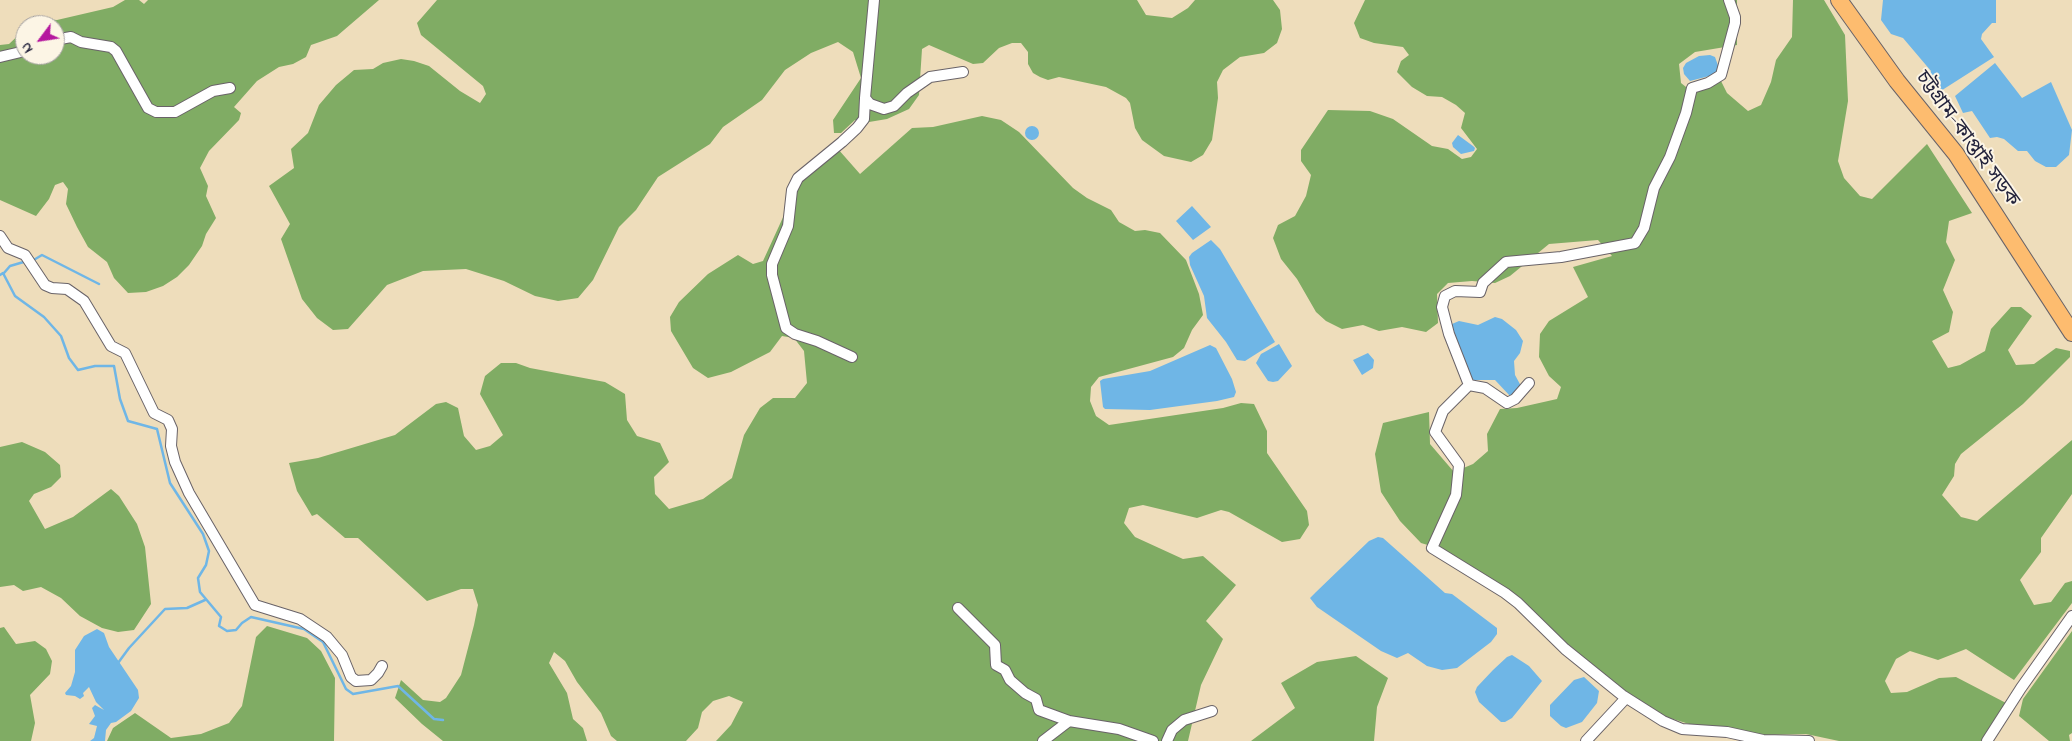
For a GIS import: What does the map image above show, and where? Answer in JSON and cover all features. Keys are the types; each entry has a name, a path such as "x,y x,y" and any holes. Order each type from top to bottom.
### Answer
{"main road":[{"name":"চট্টগ্রাম-কাপ্তাই সড়ক","path":"1839,0 1897,81 1956,154 2072,333"}],"street":[{"path":"852,357 817,341 795,334 786,328 772,275 772,264 788,226 792,190 798,178 842,142 864,118 874,0"},
{"path":"1469,385 1449,334 1442,307 1445,296 1455,291 1480,292 1483,284 1506,262 1561,257 1635,243 1644,228 1654,188 1670,157 1686,113 1692,88 1721,75 1735,23 1735,17 1729,0"},
{"path":"65,39 71,38 81,42 111,47 116,51 148,108 156,112 175,112 213,91 230,88"},
{"path":"0,57 15,53"},
{"path":"865,98 870,104 884,109 894,106 907,93 930,77 963,72"},
{"path":"0,236 8,248 25,255 45,285 52,288 67,289 84,301 111,346 125,353 154,412 168,420 172,430 171,446 175,462 189,493 255,605 300,619 319,631 342,654 351,677 356,681 371,680 382,666"},
{"path":"1469,385 1485,388 1507,403 1515,399 1529,383"},
{"path":"1469,385 1443,411 1435,432 1458,465 1456,495 1432,548 1518,603 1565,649 1626,698 1669,724 1682,729 1727,732 1763,740 1809,741"},
{"path":"958,608 995,645 996,664 1005,670 1010,680 1025,693 1036,699 1039,710 1069,721 1146,736 1154,741"},
{"path":"1987,741 2021,688 2072,616"},
{"path":"1586,741 1626,698"},
{"path":"1167,741 1172,730 1184,720 1212,711"},
{"path":"1043,741 1069,721"},
{"path":"1695,741 1702,731"}],"green space":[{"path":"125,0 139,0 144,4 148,0 379,0 337,36 311,45 306,57 293,64 279,67 257,81 234,107 241,113 239,120 209,151 200,168 208,186 206,196 216,218 206,234 202,246 189,265 177,277 163,286 146,292 128,293 114,278 107,262 88,247 66,204 68,189 63,182 55,185 49,199 36,216 0,200 0,45 9,44 15,38 15,65 65,65 65,18 113,7"},
{"path":"437,0 1137,0 1146,15 1172,18 1188,8 1195,0 1273,0 1280,10 1282,29 1277,43 1264,53 1240,57 1223,70 1217,82 1218,98 1212,140 1203,155 1191,162 1164,156 1142,140 1135,128 1130,103 1126,98 1106,87 1059,77 1048,80 1033,73 1028,64 1028,52 1021,43 1012,43 999,48 983,63 973,64 929,45 922,49 919,95 909,109 887,119 869,122 855,120 841,133 834,133 833,120 861,78 853,52 838,42 811,53 785,70 762,100 723,127 710,144 658,177 636,210 619,227 593,280 578,298 558,301 535,296 504,281 466,269 423,271 387,285 348,329 333,330 317,318 302,299 281,239 290,224 269,186 294,168 291,149 308,133 319,105 336,85 354,70 373,69 383,63 401,59 414,61 429,66 460,91 480,103 486,94 483,86 421,35 417,23"},
{"path":"1365,0 1737,0 1737,45 1695,52 1679,64 1681,83 1686,87 1700,89 1721,81 1727,93 1748,111 1761,105 1771,82 1776,60 1792,37 1793,0 1824,0 1845,35 1848,101 1838,161 1844,178 1860,196 1872,199 1927,144 1972,213 1949,221 1946,242 1955,260 1943,290 1953,312 1949,332 1932,341 1948,368 1960,365 1985,351 1991,329 2011,307 2021,307 2032,316 2008,350 2016,365 2034,364 2056,348 2070,351 2070,357 2023,404 1961,454 1955,464 1954,476 1942,495 1961,517 1977,521 2072,440 2072,494 2041,538 2041,552 2020,580 2034,605 2051,602 2065,583 2072,581 2072,603 2014,680 1966,649 1938,660 1910,651 1896,659 1885,681 1891,693 1907,692 1939,678 1956,677 2006,703 1988,735 1981,741 1839,741 1806,734 1764,735 1730,729 1699,727 1663,716 1622,692 1548,628 1441,549 1421,543 1400,521 1381,492 1375,454 1383,423 1429,412 1430,444 1454,472 1473,464 1488,451 1487,434 1500,409 1517,408 1557,399 1561,387 1549,376 1539,357 1540,334 1549,321 1588,297 1573,267 1612,256 1598,240 1549,244 1510,276 1495,283 1472,281 1448,283 1437,294 1438,323 1426,332 1402,327 1379,331 1363,325 1342,329 1326,321 1316,312 1297,279 1281,259 1273,238 1278,225 1295,216 1306,196 1311,175 1301,161 1301,150 1328,110 1370,111 1393,119 1432,146 1448,149 1462,159 1471,157 1477,149 1461,128 1465,113 1442,97 1427,96 1412,87 1397,72 1401,61 1409,55 1403,47 1374,43 1360,38 1354,23"},
{"path":"982,116 1001,120 1019,132 1073,188 1087,198 1111,210 1119,222 1135,231 1145,230 1160,233 1186,260 1199,294 1203,315 1192,330 1184,348 1173,357 1099,377 1091,387 1090,401 1096,416 1109,425 1223,408 1241,403 1254,404 1267,431 1267,453 1307,511 1309,525 1300,539 1282,542 1229,512 1221,510 1197,518 1143,505 1129,508 1124,523 1135,537 1183,559 1203,556 1236,585 1206,621 1223,639 1201,685 1188,741 716,741 731,725 743,702 729,696 713,701 702,712 698,728 686,741 617,741 611,736 601,713 577,682 565,661 554,652 549,663 567,693 573,719 583,728 587,741 443,741 395,698 401,680 423,700 440,702 446,698 461,675 474,625 478,605 473,589 461,589 427,601 358,538 345,538 317,514 312,516 297,491 289,463 318,458 395,435 436,404 446,402 458,408 464,436 476,450 490,446 503,435 480,394 485,376 501,363 516,363 530,368 605,382 625,394 627,420 637,436 660,443 669,462 654,477 655,494 669,509 703,499 732,478 744,435 760,408 773,398 795,398 807,383 804,351 794,338 782,336 770,352 731,372 708,378 693,368 671,331 670,317 679,302 708,274 738,255 753,264 763,261 801,178 838,149 860,174 912,128 933,127"},
{"path":"22,442 45,452 60,465 61,477 51,487 34,494 29,501 45,529 73,517 111,489 119,496 137,524 145,547 151,604 134,630 118,632 102,628 80,616 61,598 41,587 23,591 14,585 0,587 0,447"},
{"path":"267,626 307,638 321,651 335,678 334,741 107,741 113,728 135,713 171,738 201,734 229,723 242,706 256,637"},
{"path":"4,627 16,644 35,641 46,649 52,661 50,674 30,695 35,723 31,741 0,741 0,628"},
{"path":"2072,631 2072,733 2069,735 2070,741 2049,741 2019,716 2023,699"},
{"path":"1356,656 1388,678 1377,707 1374,741 1251,741 1295,708 1281,683 1317,662"}],"water":[{"path":"1883,0 1996,0 1996,23 1992,23 1982,34 1981,39 1994,57 1936,94 1926,81 1931,71 1903,38 1891,34 1881,20"},
{"path":"1710,55 1715,57 1720,71 1717,74 1690,81 1684,74 1683,68 1686,63 1699,56"},
{"path":"1995,63 2022,98 2051,82 2072,130 2069,155 2056,167 2046,167 2035,161 2027,151 2018,151 2004,139 1990,138 1972,111 1963,113 1955,96"},
{"path":"1029,126 1035,126 1039,133 1035,140 1029,140 1025,136 1025,130"},
{"path":"1458,135 1475,148 1474,151 1461,154 1453,147 1452,143"},
{"path":"1192,206 1211,227 1193,240 1176,221"},
{"path":"1211,240 1220,249 1275,342 1245,361 1237,360 1226,342 1207,318 1204,296 1190,265 1189,257 1192,253"},
{"path":"1495,317 1502,319 1516,330 1523,341 1520,353 1514,361 1515,375 1521,386 1510,396 1495,380 1474,380 1470,378 1452,330 1452,324 1459,321 1478,325"},
{"path":"1279,344 1292,366 1278,381 1268,381 1256,363 1261,354"},
{"path":"1210,345 1216,348 1232,379 1236,392 1234,397 1150,410 1105,409 1103,407 1100,381 1103,379 1150,371"},
{"path":"1368,353 1374,360 1373,368 1362,375 1353,360"},
{"path":"1378,537 1383,538 1445,593 1452,594 1497,628 1497,634 1491,642 1457,668 1442,670 1427,666 1408,653 1397,658 1381,651 1317,607 1310,598 1369,541"},
{"path":"97,629 104,633 109,647 138,690 139,698 131,711 116,722 111,723 106,730 105,741 90,741 94,738 97,726 89,724 95,716 92,708 95,705 104,710 96,702 89,687 80,699 65,693 71,686 75,672 75,650 84,636"},
{"path":"1512,655 1529,666 1542,681 1512,718 1501,722 1479,702 1475,692 1477,687 1493,670 1507,657"},
{"path":"1584,677 1599,691 1597,703 1582,722 1566,728 1561,726 1550,716 1550,705 1574,680"}],"waterway":[{"path":"32,261 42,255 99,284"},
{"path":"4,273 10,266 27,261"},
{"path":"0,275 3,273 15,296 44,317 61,336 69,358 78,370 95,366 114,366 120,399 128,421 157,429 170,483 203,534 209,551 206,565 198,578 200,592 221,617 219,626 227,631 236,630 251,617 304,629 323,642 346,689 353,694 398,686 434,719 443,720"},
{"path":"118,663 129,648 165,609 187,608 205,600"}]}
